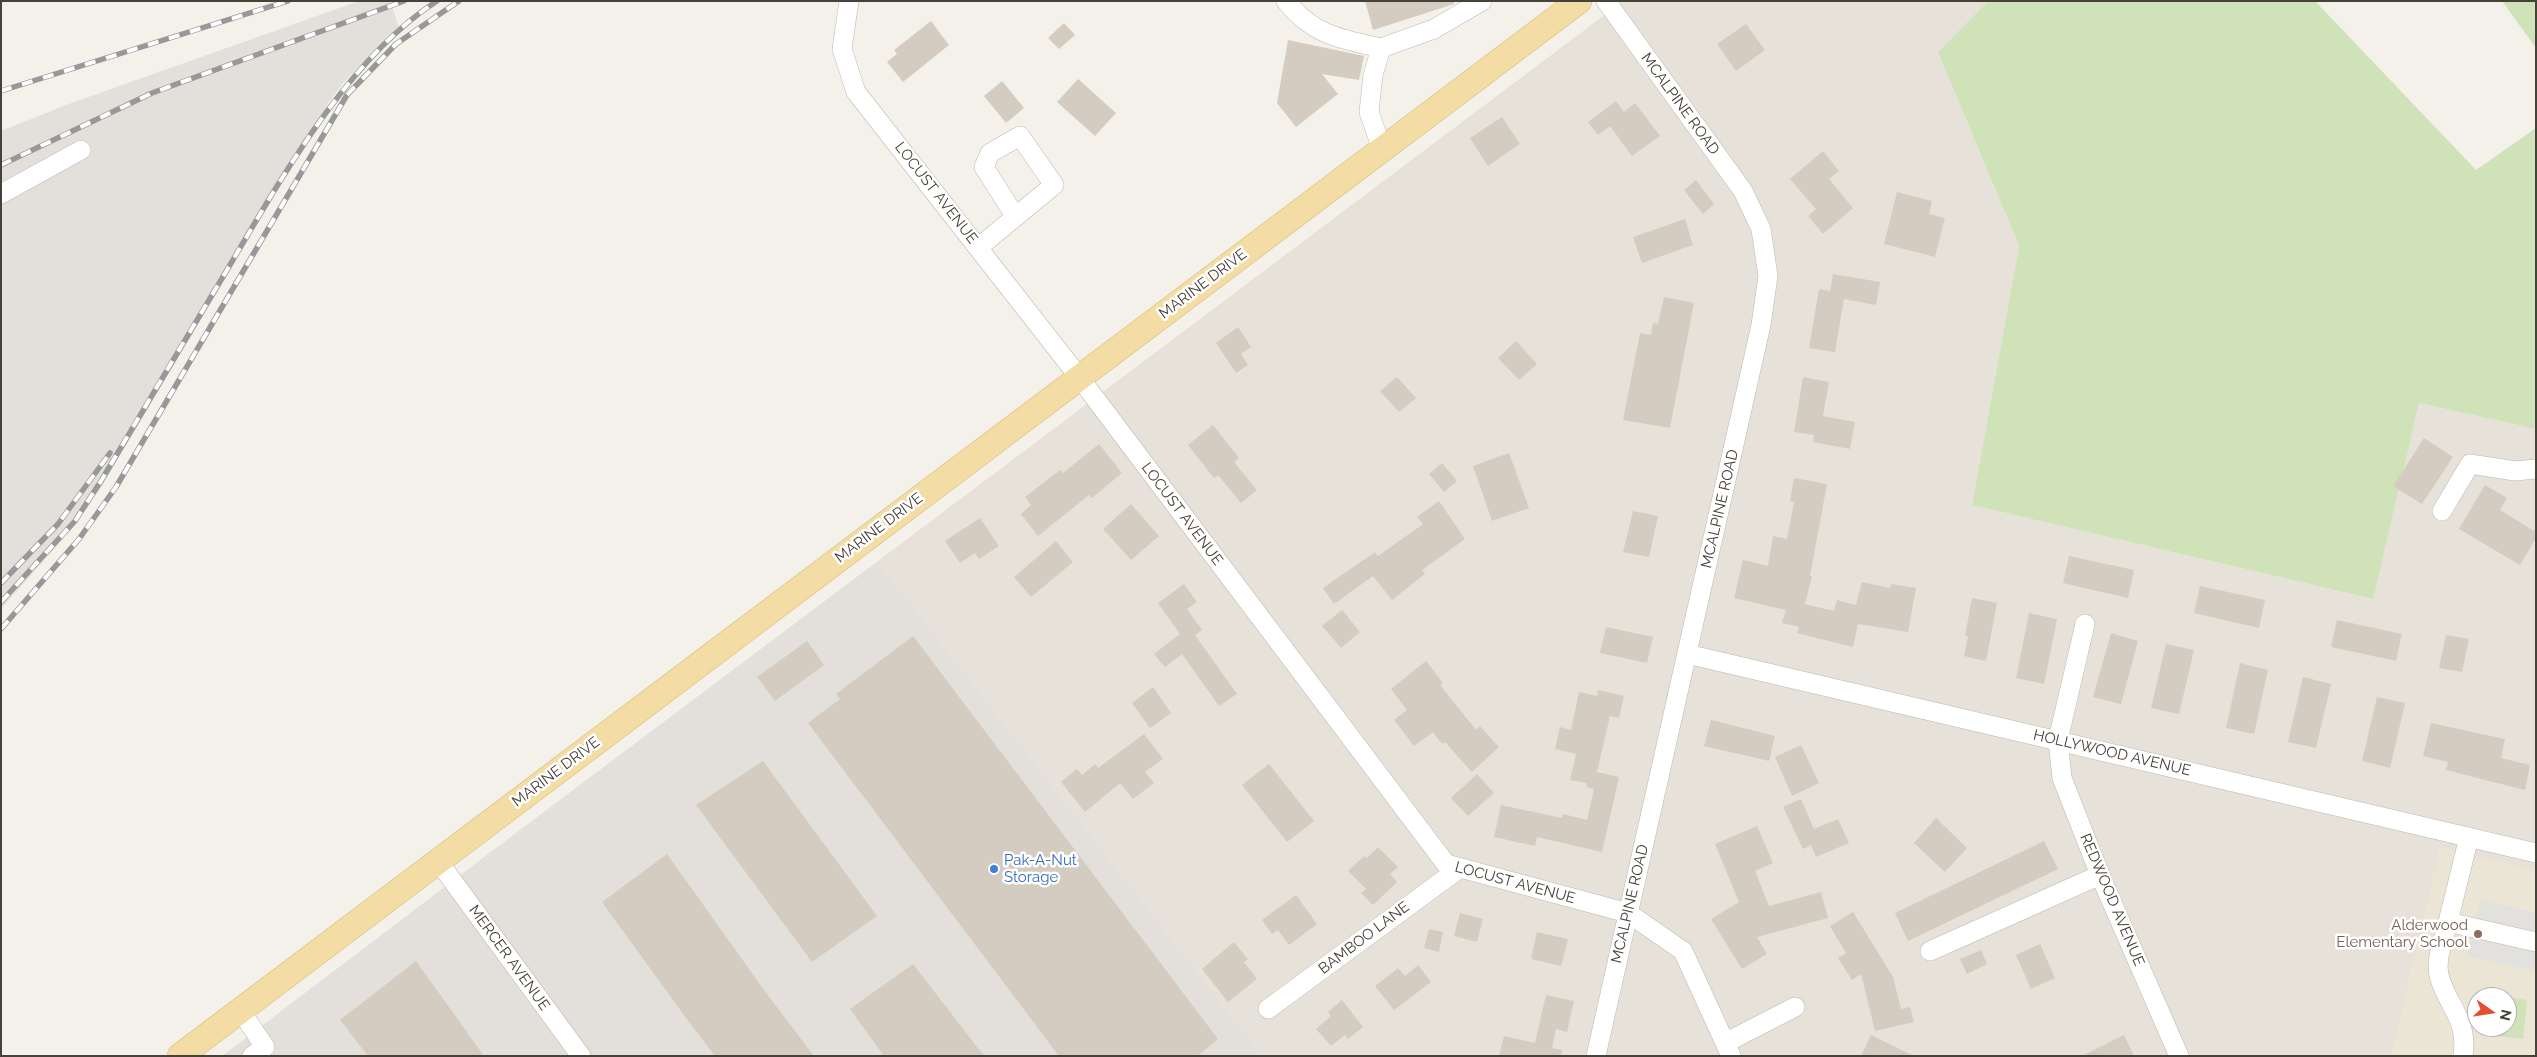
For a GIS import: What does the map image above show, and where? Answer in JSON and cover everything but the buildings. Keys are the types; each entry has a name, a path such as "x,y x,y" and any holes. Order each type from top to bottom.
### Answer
{"main road":[{"name":"MARINE DRIVE","path":"184,1054 1579,1"}],"street":[{"name":"LOCUST AVENUE","path":"849,1 842,49 856,92 1079,377 1446,864 1628,913 1683,951 1728,1050"},
{"path":"1286,1 1300,18 1323,32 1341,39 1381,48 1434,29 1482,1"},
{"name":"MCALPINE ROAD","path":"1596,1056 1761,325 1768,276 1762,229 1743,191 1606,1"},
{"path":"1381,48 1373,74 1370,112 1382,149"},
{"path":"1,194 80,150"},
{"path":"979,247 1016,216"},
{"path":"2442,511 2470,464 2515,471 2536,469"},
{"name":"REDWOOD AVENUE","path":"2085,624 2058,740 2062,778 2100,875 2179,1056"},
{"name":"HOLLYWOOD AVENUE","path":"1687,654 2536,853"},
{"path":"2464,1056 2465,1040 2460,1017 2440,978 2439,958 2469,837"},
{"name":"MERCER AVENUE","path":"438,861 581,1056"},
{"name":"BAMBOO LANE","path":"1268,1009 1460,868"},
{"path":"1930,952 2100,875"},
{"path":"2448,922 2536,942"},
{"path":"1728,1050 1795,1007"},
{"path":"240,1010 265,1046 252,1056"}],"shaded area":[{"path":"359,1 390,1 399,27 343,83 329,102 102,486 70,531 1,609 1,131 66,105"},
{"path":"1623,1 1988,1 1938,52 2019,246 1972,505 2372,599 2419,403 2536,429 2536,1056 1263,1056 878,561"},
{"path":"878,561 1263,1056 222,1056 488,854"},
{"name":"Alderwood Elementary School","path":"2440,846 2536,871 2536,1056 2391,1056"},
{"path":"2480,900 2536,913 2536,971 2467,956"}],"green space":[{"path":"1988,1 2315,1 2476,170 2536,128 2536,429 2419,403 2373,599 1972,505 2019,246 1938,52"},
{"path":"2502,1 2536,1 2536,48"},
{"path":"2517,998 2527,1000 2523,1039 2506,1037 2517,1037"}],"railway":[{"path":"1,91 288,1"},
{"path":"1,165 152,93 404,1"},
{"path":"1,602 75,521 101,481 293,160 318,123 374,55 404,25 437,1"},
{"path":"1,629 79,539 116,487 347,95 396,44 459,1"},
{"path":"1,583 58,524 110,453"}],"place":[{"name":"Pak-A-Nut Storage","path":"994,869"},
{"name":"Alderwood Elementary School","path":"2478,934"}]}
